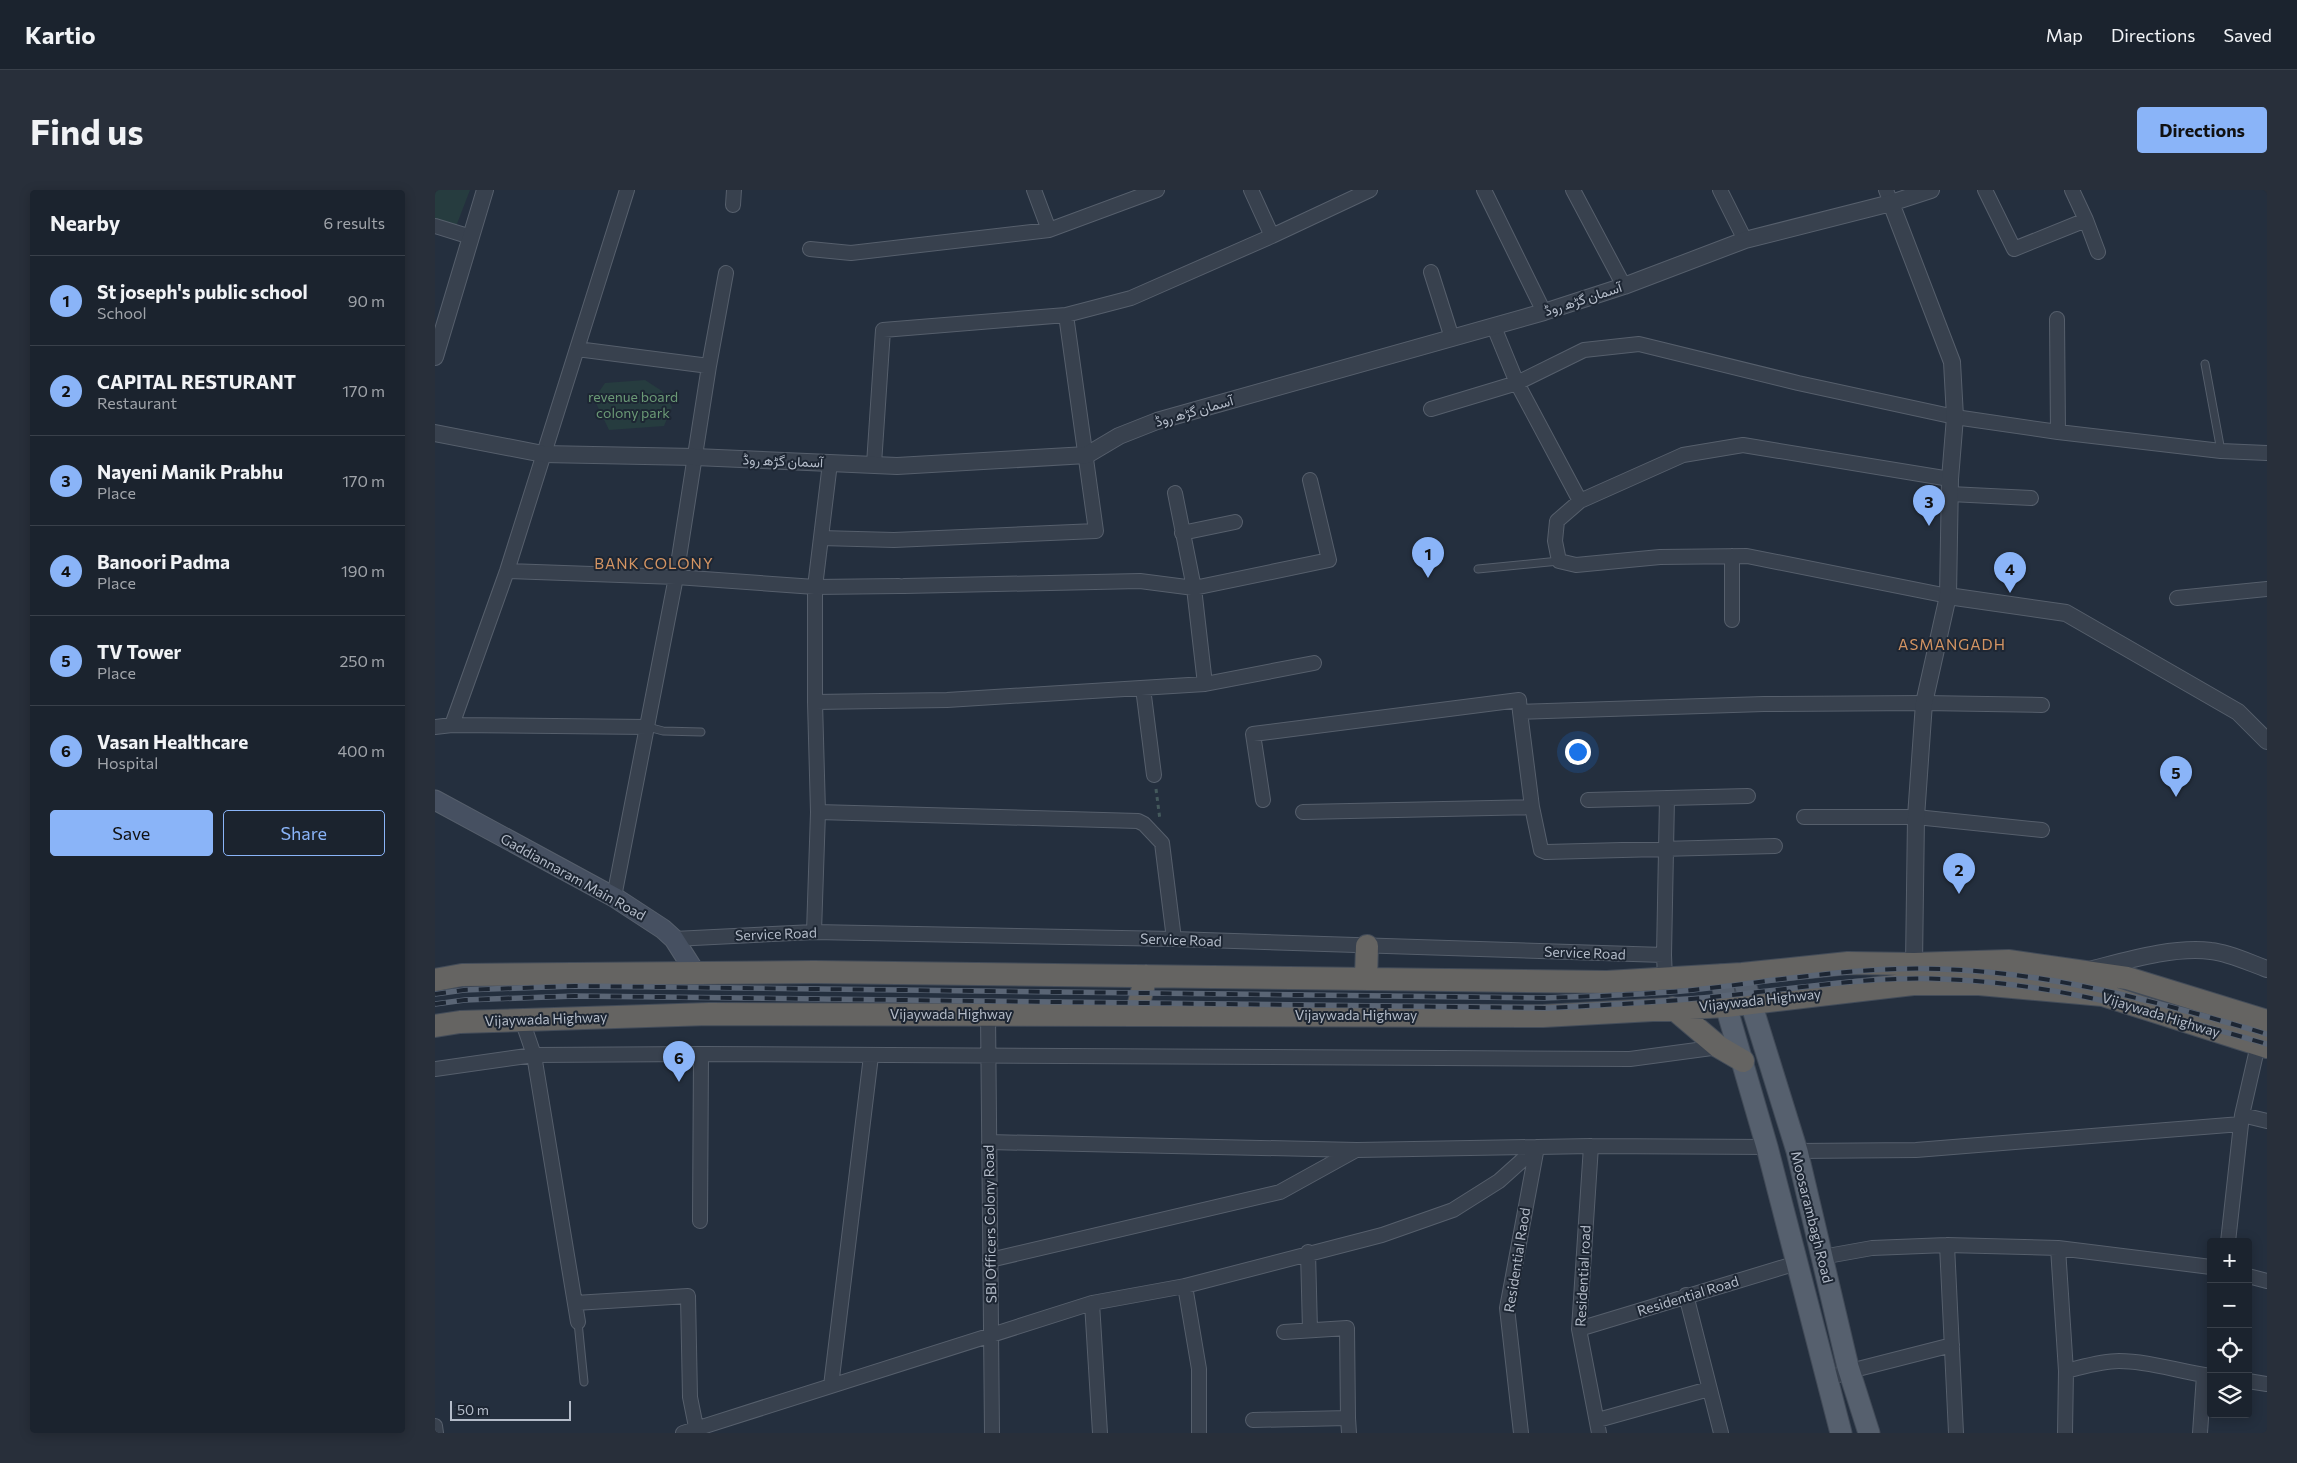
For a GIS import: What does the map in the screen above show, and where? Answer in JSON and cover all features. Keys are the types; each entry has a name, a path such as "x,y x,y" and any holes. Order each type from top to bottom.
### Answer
{"highway":[{"path":"1366,979 1367,946"},
{"name":"Vijaywada Highway","path":"435,980 462,975 695,972 1607,982 1732,975 1849,963 1914,964 2008,961 2127,978 2267,1022"},
{"path":"1136,1015 1146,976"},
{"name":"Vijaywada Highway","path":"435,1026 460,1022 709,1014 1543,1016 1726,1006 1913,984 1979,984 2103,996 2262,1046"},
{"path":"1673,1008 1719,1047 1743,1061"}],"main road":[{"name":"Gaddiannaram Main Road","path":"435,800 614,897 663,929 673,939 695,972"},
{"name":"Moosarambagh Road","path":"1732,975 1751,1002 1797,1151 1849,1371 1869,1433"},
{"name":"Moosarambagh Road","path":"1732,975 1726,1006 1767,1147 1841,1433"}],"street":[{"path":"436,350 485,190"},
{"path":"452,725 507,571 627,190"},
{"path":"733,205 734,190"},
{"path":"1034,190 1049,230"},
{"path":"810,250 851,253 1049,230 1155,190"},
{"path":"1251,190 1272,236"},
{"path":"874,464 883,330 1065,315 1131,298 1272,236 1370,190"},
{"path":"1484,190 1544,312"},
{"path":"1573,190 1624,286"},
{"path":"1720,190 1745,240"},
{"name":"آسمان گڑھ روڈ","path":"435,433 543,454 695,457 897,466 1087,455 1119,436 1157,421 1494,327 1624,286 1745,240 1889,196 1931,190"},
{"path":"1985,190 2014,249 2086,220"},
{"path":"2072,190 2098,252"},
{"path":"1889,196 1952,362 1955,417 1950,486 1949,596 1924,703 1916,817 1914,964"},
{"path":"435,226 471,237"},
{"path":"1431,272 1452,338"},
{"path":"614,897 676,577 709,366 726,273"},
{"path":"821,538 894,540 1096,531 1087,455 1065,315"},
{"path":"2057,319 2058,432"},
{"path":"1494,327 1517,383 1580,500"},
{"path":"1431,409 1517,383 1584,350 1639,344 1798,383 1955,417 2058,432 2221,451 2267,453"},
{"path":"577,349 709,366"},
{"path":"2031,498 1950,486 1743,445 1683,455 1580,500 1557,521 1555,541 1559,561 1576,565 1660,557 1747,556 1949,596 2066,613 2238,712 2267,741"},
{"path":"815,932 818,812 815,702 815,587 830,463"},
{"path":"507,571 676,577 815,587 1140,581 1194,588 1329,560 1310,480"},
{"path":"1175,493 1194,588 1205,684"},
{"path":"1182,533 1235,522"},
{"path":"1731,556 1732,620"},
{"path":"2177,598 2267,589"},
{"path":"815,702 947,700 1205,684 1313,664"},
{"path":"1143,688 1154,775"},
{"path":"1263,800 1253,734 1519,700 1532,807 1539,846 1546,852 1775,846"},
{"path":"1520,712 1764,704 1924,703 2042,705"},
{"path":"435,727 452,725 648,727"},
{"path":"1588,800 1748,796"},
{"path":"1665,979 1667,798"},
{"path":"1303,812 1532,807"},
{"path":"818,812 1138,821 1144,824 1162,843 1174,939"},
{"path":"1804,817 1916,817 2042,830"},
{"name":"Service Road","path":"673,939 815,932 1174,939 1665,955"},
{"path":"2084,971 2143,956 2212,950 2267,969"},
{"name":"SBI Officers Colony Road","path":"988,1014 992,1433"},
{"path":"522,1020 534,1056 578,1322"},
{"path":"2227,1238 2242,1120 2262,1046"},
{"path":"435,1069 534,1056 701,1054 1630,1059 1719,1047"},
{"path":"700,1221 701,1054"},
{"path":"831,1386 871,1056"},
{"path":"1797,1151 1916,1150 2242,1120 2267,1122"},
{"path":"989,1142 1357,1150 1591,1146 1767,1147"},
{"name":"Residential road","path":"1591,1146 1579,1329 1598,1426"},
{"path":"575,1303 689,1296 690,1430 1092,1303 1185,1286 1308,1252 1382,1235 1453,1210 1499,1181 1537,1147"},
{"name":"Residential Raod","path":"1521,1433 1507,1308 1537,1147"},
{"path":"990,1260 1280,1192 1357,1150"},
{"path":"1822,1257 1872,1248 1947,1245 2059,1248 2207,1266"},
{"path":"1947,1245 1956,1433"},
{"path":"2059,1248 2066,1371 2065,1433"},
{"path":"1308,1252 1310,1330"},
{"name":"Residential Road","path":"1579,1329 1797,1263"},
{"path":"2252,1277 2267,1281"},
{"path":"1185,1286 1199,1369 1199,1433"},
{"path":"1686,1296 1721,1433"},
{"path":"1092,1303 1100,1433"},
{"path":"1284,1332 1347,1328 1349,1433"},
{"path":"1827,1379 1849,1371 1952,1345"},
{"path":"2066,1371 2117,1360 2154,1364 2207,1376 2200,1433"},
{"path":"2252,1382 2267,1384"},
{"path":"1598,1426 1709,1388"},
{"path":"1253,1420 1348,1418"},
{"path":"435,1426 436,1433"}],"lane":[{"path":"2205,364 2221,451"},
{"path":"1478,569 1559,561"},
{"path":"648,727 663,730 701,732"},
{"path":"578,1322 584,1382"}],"path":[{"path":"1154,775 1162,843"}],"green space":[{"path":"435,190 470,190 455,229 435,222"},
{"name":"revenue board colony park","path":"645,380 662,391 672,407 664,426 609,430 594,399 605,383"}],"railway":[{"path":"435,994 464,990 575,986 1545,998 1675,992 1848,972 1941,969 2025,976 2066,983 2146,1000 2267,1034"},
{"path":"435,1004 465,1000 575,996 1546,1008 1685,1000 1889,979 1942,979 2025,986 2066,993 2187,1021 2267,1044"}],"place":[{"name":"Nayeni Manik Prabhu","path":"1929,526"},
{"name":"St joseph's public school","path":"1428,578"},
{"name":"Banoori Padma","path":"2010,593"},
{"name":"TV Tower","path":"2176,797"},
{"name":"CAPITAL RESTURANT","path":"1959,894"},
{"name":"Vasan Healthcare","path":"679,1082"}],"district":[{"name":"BANK COLONY","path":"654,564"},
{"name":"ASMANGADH","path":"1952,645"}]}
